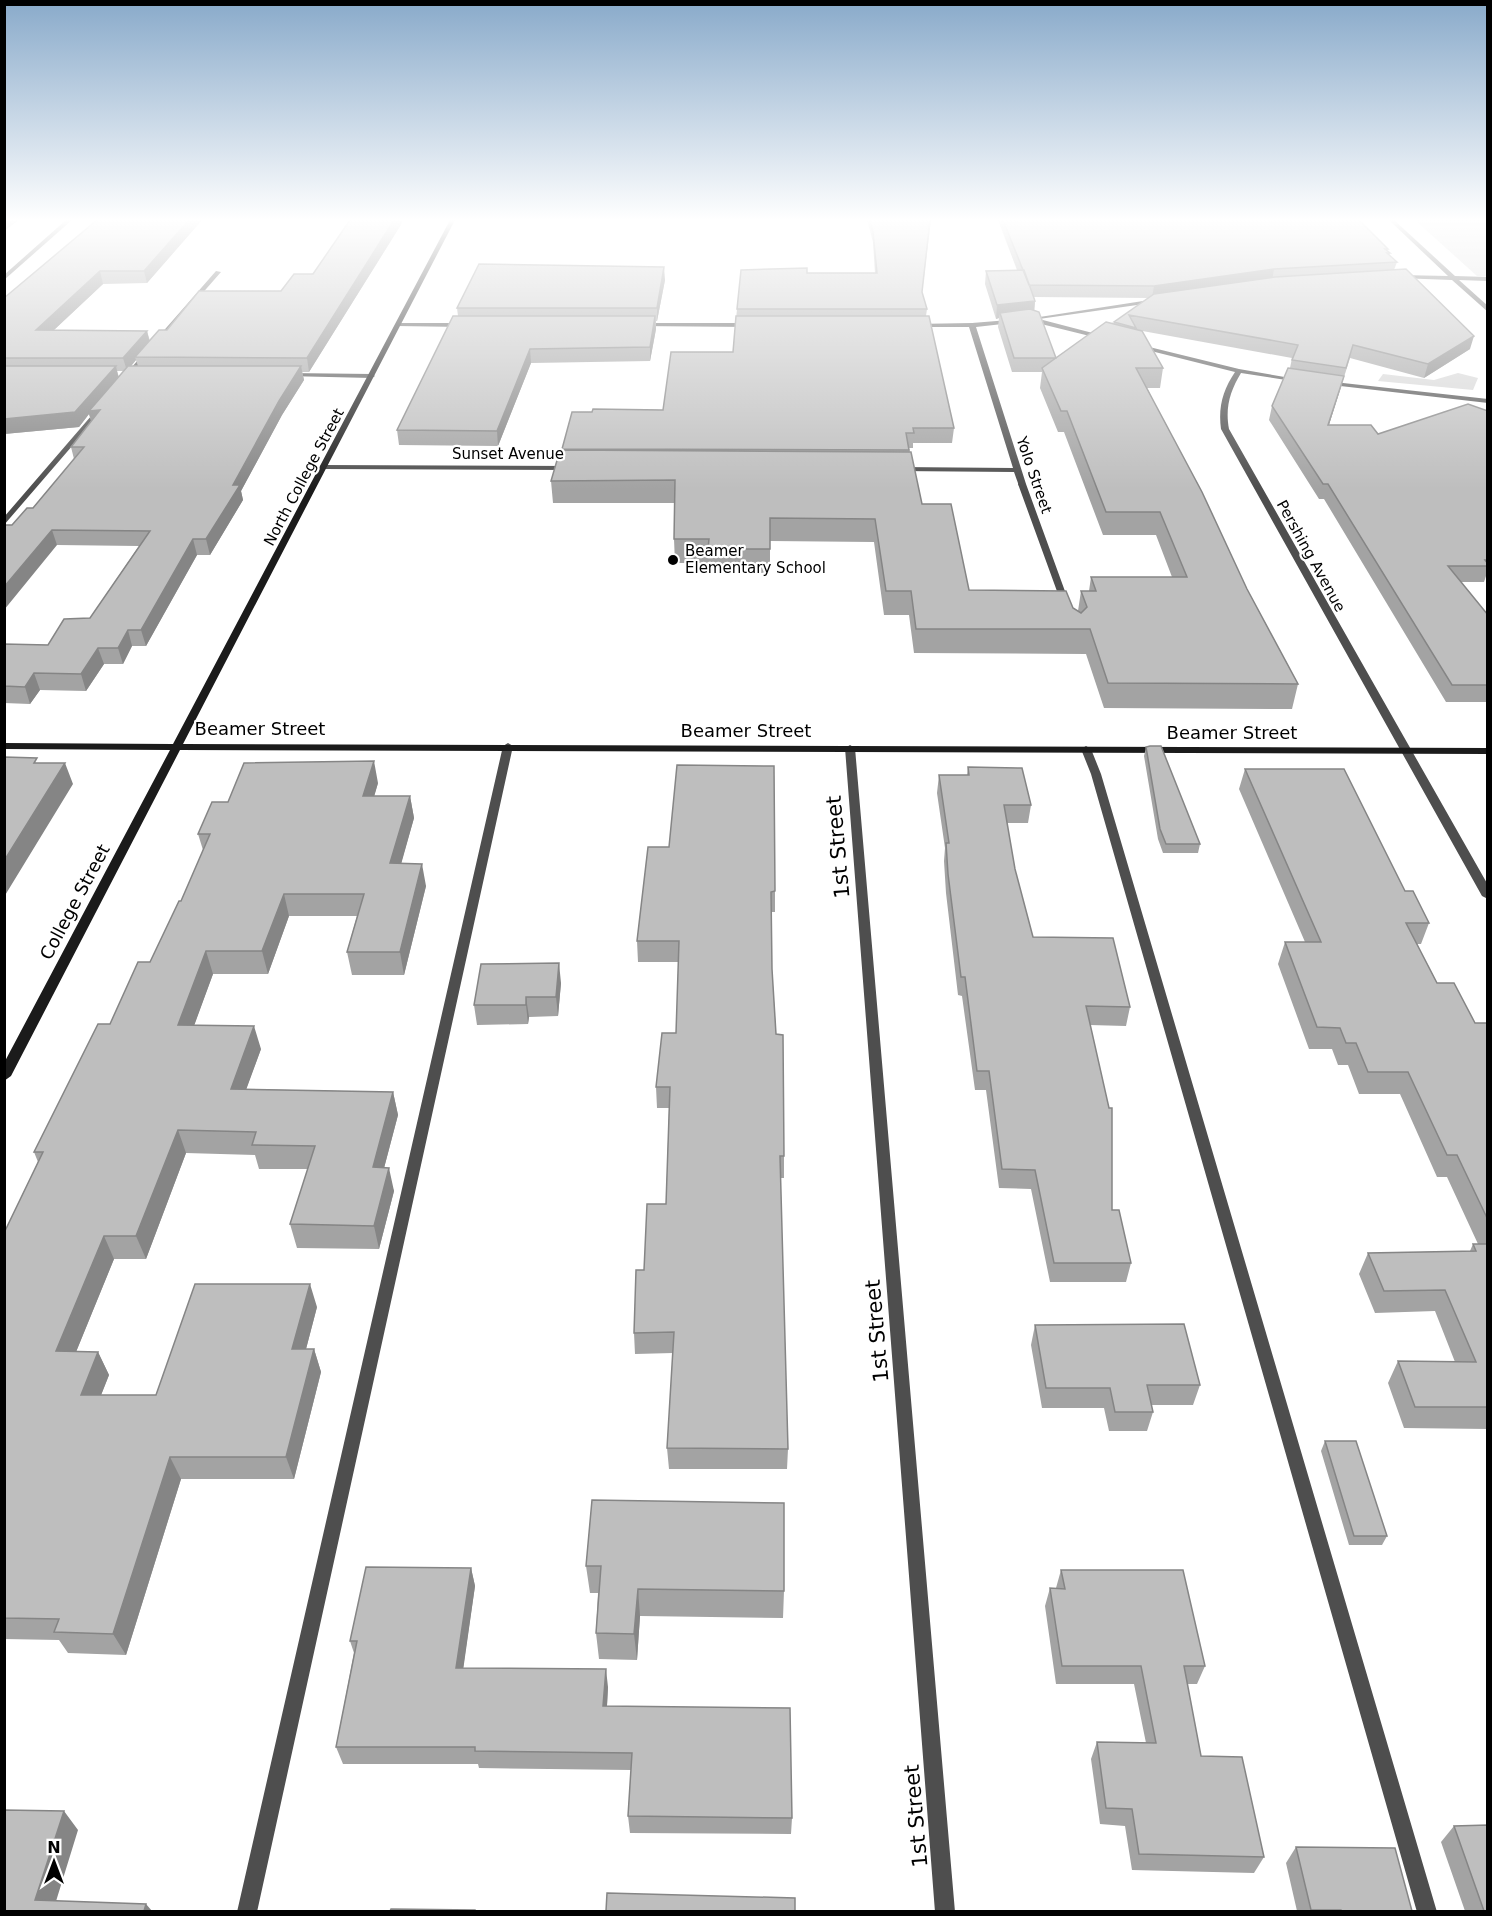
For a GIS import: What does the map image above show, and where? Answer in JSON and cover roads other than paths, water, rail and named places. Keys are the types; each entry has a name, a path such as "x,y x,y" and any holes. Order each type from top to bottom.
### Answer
{"street":[{"path":"120,384 185,309"},
{"name":"North College Street","path":"178,746 407,309"},
{"path":"913,325 972,325 1096,309"},
{"path":"1029,319 1111,339"},
{"path":"399,325 476,325"},
{"path":"630,325 759,325"},
{"name":"Yolo Street","path":"972,325 1017,470 1070,615"},
{"path":"1134,345 1239,371 1304,380"},
{"name":"Pershing Avenue","path":"1239,371 1226,395 1221,413 1225,429 1488,896"},
{"path":"116,375 139,375"},
{"path":"278,375 372,376"},
{"path":"1315,382 1488,401"},
{"path":"4,523 106,401"},
{"name":"Sunset Avenue","path":"324,467 587,468"},
{"path":"894,469 1017,470"},
{"name":"Beamer Street","path":"4,746 1488,751"},
{"name":"College Street","path":"4,1076 178,746"},
{"path":"247,1911 508,746"},
{"name":"1st Street","path":"850,748 945,1911"},
{"path":"1086,749 1096,774 1427,1911"}],"place":[{"name":"Beamer Elementary School","path":"673,560"}]}
